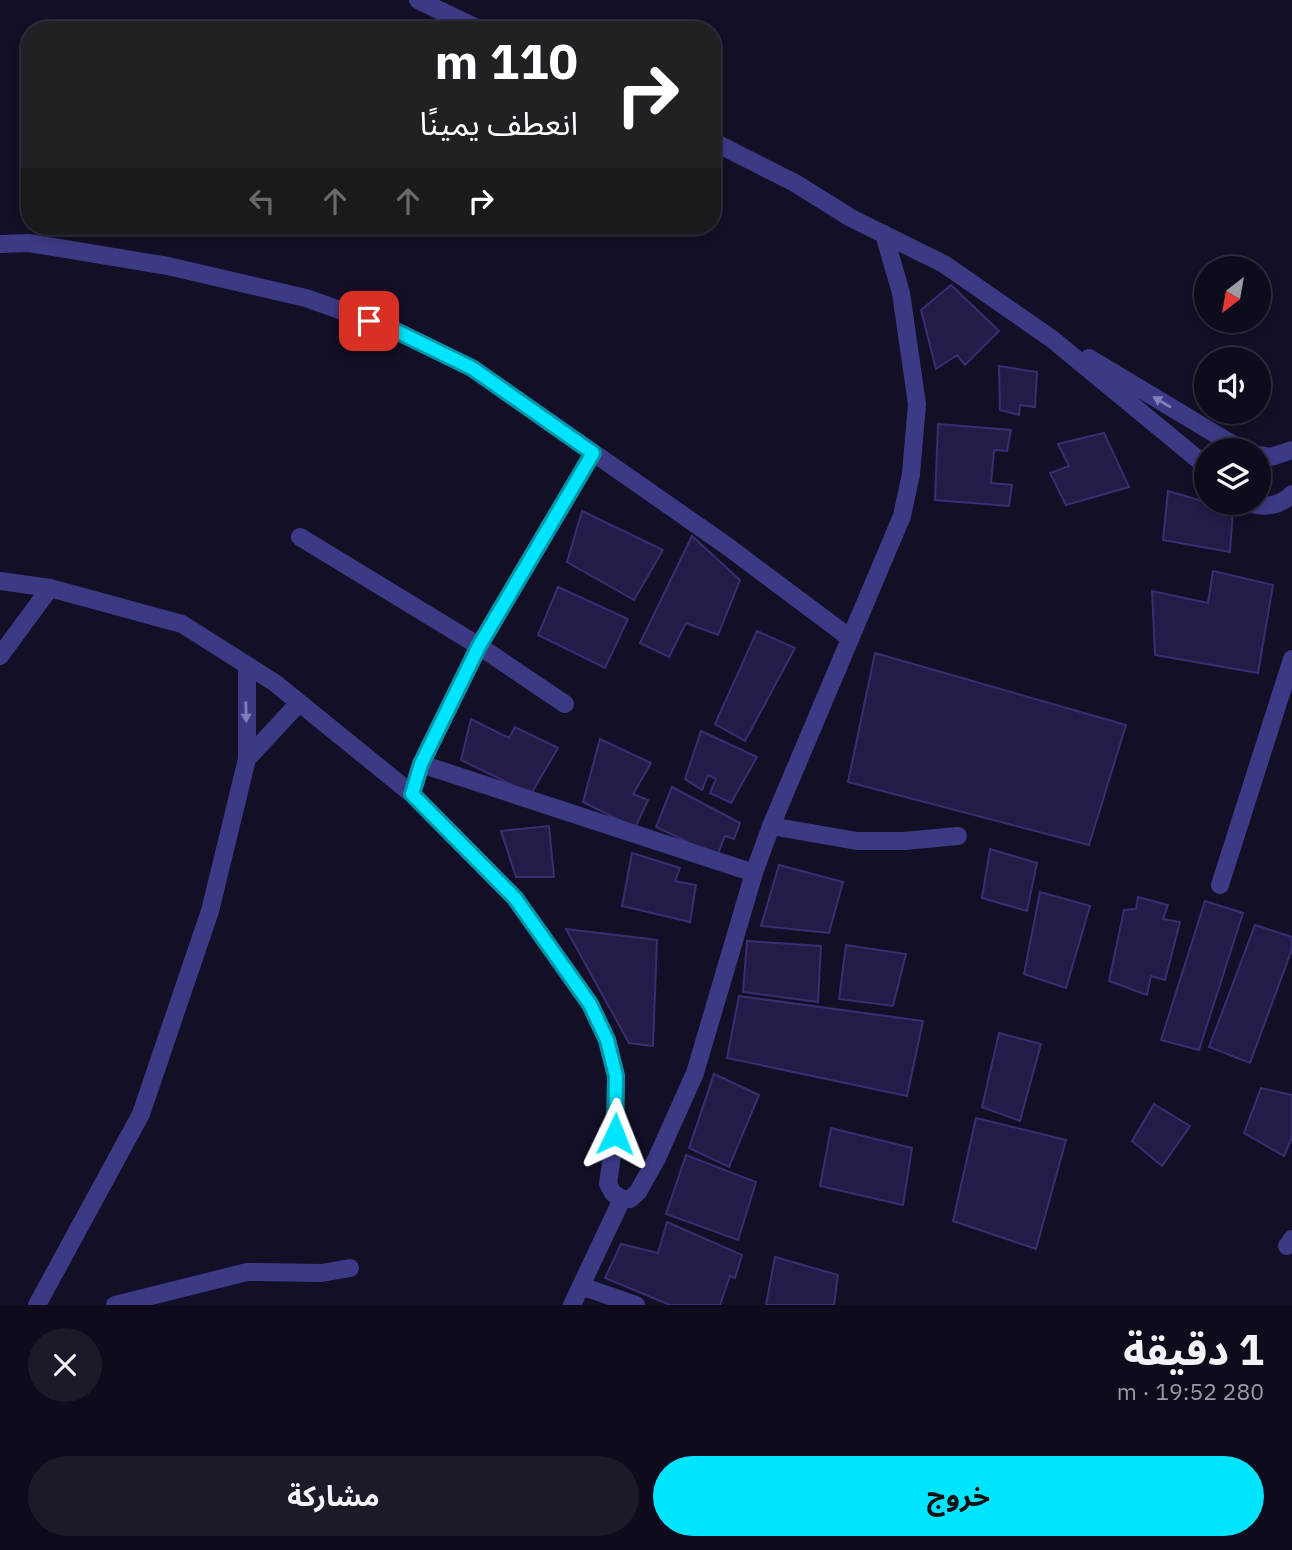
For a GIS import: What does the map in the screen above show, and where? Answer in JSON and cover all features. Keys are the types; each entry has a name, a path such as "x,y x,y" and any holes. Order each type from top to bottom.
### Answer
{"street":[{"path":"418,0 462,21"},
{"path":"721,146 795,183 835,209 944,264 1052,339 1194,456"},
{"path":"0,581 50,588 183,624 275,683 412,794 515,898 590,1004 607,1040 616,1076 615,1134 608,1184 613,1193 622,1199 630,1199 638,1192 657,1158 695,1073 754,873 771,826 902,516 914,444 917,404 901,293 884,234"},
{"path":"0,244 29,243 168,266 306,298 390,328 472,368 727,546 850,638"},
{"path":"1052,339 1084,354 1222,438"},
{"path":"1271,457 1292,450"},
{"path":"412,794 421,764 479,646 593,453"},
{"path":"1271,505 1292,494"},
{"path":"300,537 479,646 565,704"},
{"path":"0,656 50,588"},
{"path":"1220,885 1292,659"},
{"path":"37,1305 141,1114 210,911 247,759 247,665"},
{"path":"247,759 299,703"},
{"path":"421,764 754,873"},
{"path":"771,826 857,841 904,841 958,836"},
{"path":"572,1305 622,1199"},
{"path":"115,1305 247,1272 322,1273 350,1268"},
{"path":"581,1286 636,1305"}],"building":[{"path":"951,285 999,331 965,365 957,355 936,369 921,310"},
{"path":"999,366 1037,372 1035,407 1020,405 1019,415 1000,410"},
{"path":"938,424 1011,430 1007,451 994,450 991,483 1012,485 1009,506 935,500"},
{"path":"1104,433 1129,487 1066,505 1050,473 1069,466 1058,444"},
{"path":"1168,491 1194,499 1194,515 1233,515 1230,552 1163,540"},
{"path":"582,511 663,550 634,600 567,562"},
{"path":"692,536 740,580 718,635 686,623 669,657 640,643"},
{"path":"1213,571 1273,585 1258,673 1155,655 1152,591 1208,603"},
{"path":"558,587 628,619 605,668 538,635"},
{"path":"757,631 795,648 745,741 715,724"},
{"path":"875,653 1126,725 1089,845 848,782"},
{"path":"471,719 509,738 515,727 558,748 531,794 461,760"},
{"path":"701,731 757,757 731,803 710,793 716,779 708,775 702,790 685,779"},
{"path":"600,739 651,763 633,794 648,800 635,828 583,802"},
{"path":"672,787 740,823 734,839 725,836 717,856 656,827"},
{"path":"549,826 554,877 516,877 501,831"},
{"path":"990,849 1037,863 1027,911 982,898"},
{"path":"632,853 680,868 675,881 696,885 690,922 622,906"},
{"path":"779,865 843,882 829,933 761,926"},
{"path":"1040,892 1090,906 1066,988 1024,974"},
{"path":"1138,897 1168,905 1163,919 1180,922 1165,980 1151,976 1147,995 1109,981 1124,910 1136,909"},
{"path":"1205,901 1243,913 1199,1050 1161,1040"},
{"path":"1255,925 1292,937 1292,949 1250,1063 1209,1047"},
{"path":"566,929 657,940 653,1046 629,1043"},
{"path":"747,941 821,946 818,1002 743,992"},
{"path":"846,945 906,954 893,1006 839,999"},
{"path":"739,996 923,1021 907,1096 727,1058"},
{"path":"999,1033 1041,1044 1020,1121 982,1107"},
{"path":"714,1074 759,1095 729,1167 689,1148"},
{"path":"1261,1088 1292,1095 1292,1137 1284,1156 1244,1133"},
{"path":"1154,1104 1190,1126 1162,1166 1132,1141"},
{"path":"976,1118 1066,1140 1036,1249 953,1221"},
{"path":"831,1128 912,1148 903,1205 820,1186"},
{"path":"686,1155 756,1182 738,1240 666,1214"},
{"path":"667,1222 742,1255 735,1278 730,1276 720,1305 670,1305 605,1278 621,1244 658,1253"},
{"path":"775,1257 838,1275 834,1305 766,1305"}],"route":[{"path":"369,321 390,328 472,368 593,453 479,646 421,764 412,794 515,898 590,1004 607,1040 616,1076 615,1134"}]}
